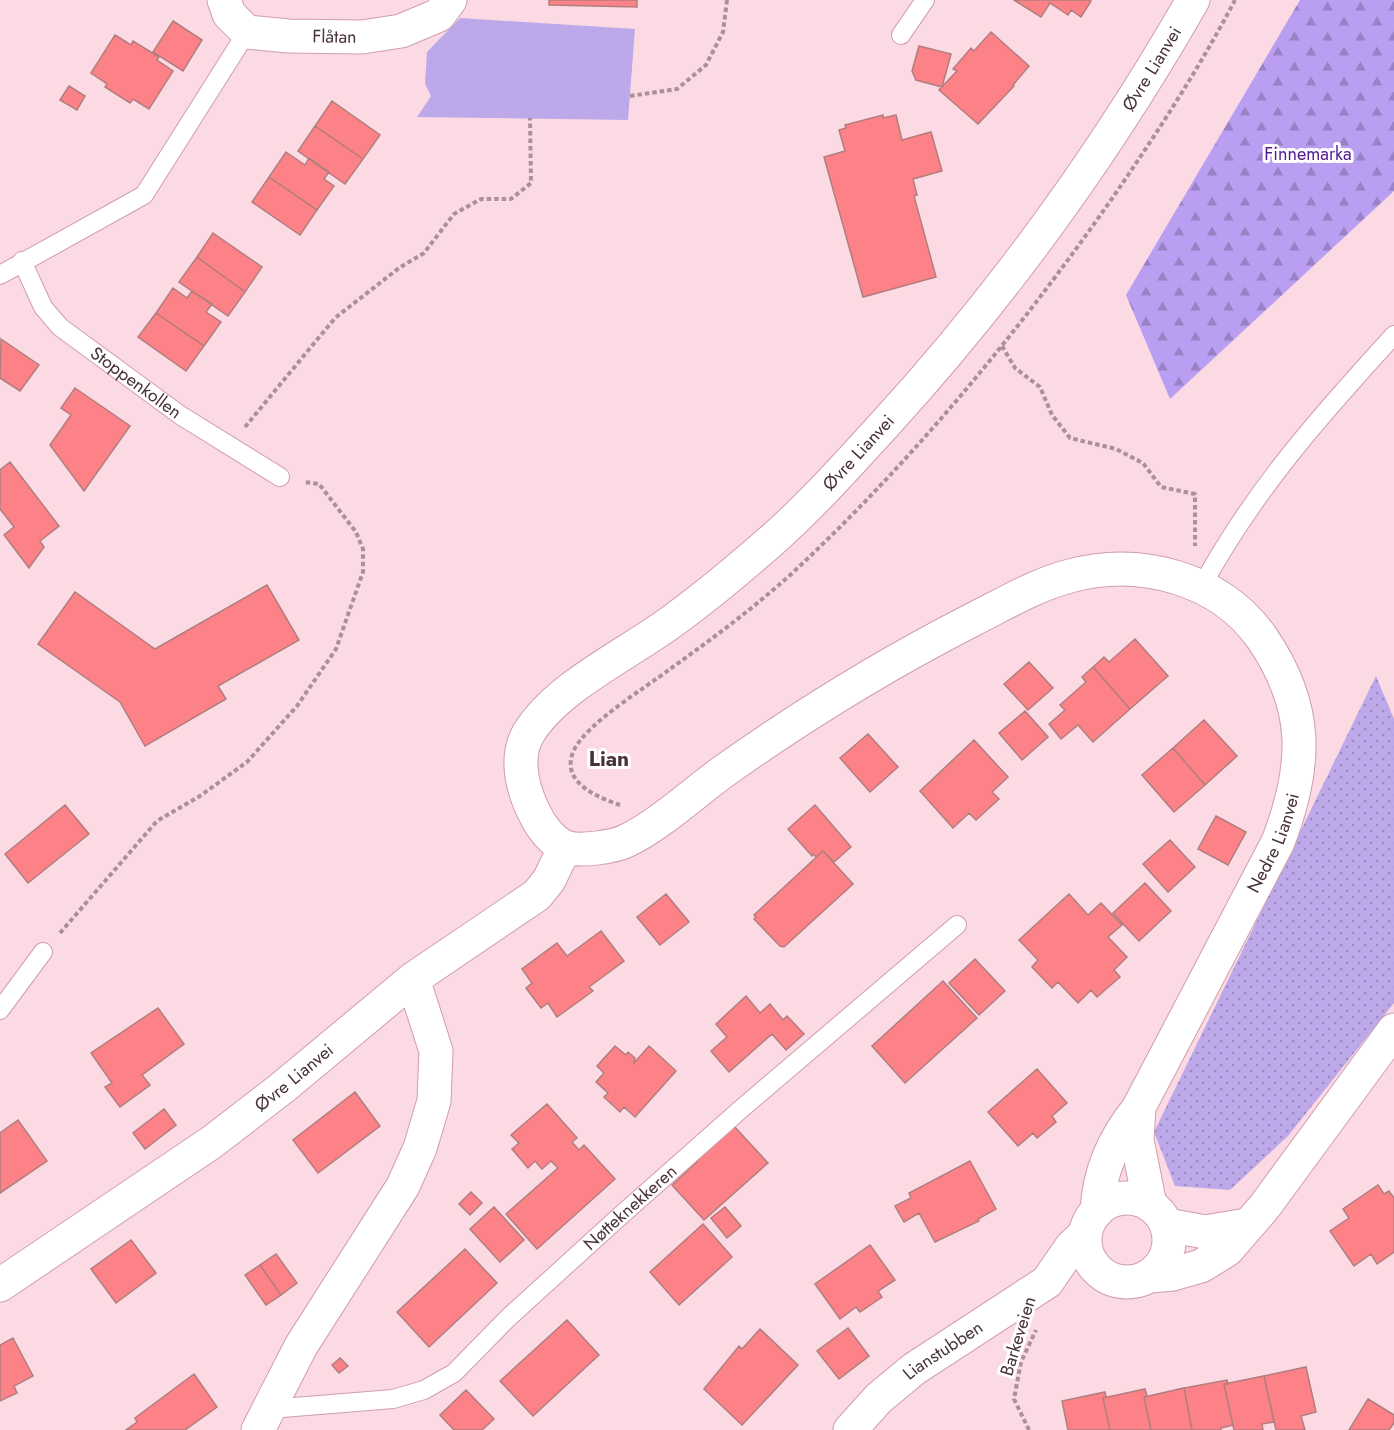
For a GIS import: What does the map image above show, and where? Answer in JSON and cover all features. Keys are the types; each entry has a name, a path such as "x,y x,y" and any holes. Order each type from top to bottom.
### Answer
{"street":[{"path":"224,0 230,14 247,32"},
{"name":"Flåtan","path":"247,32 288,36 362,37 401,31 439,15 450,0"},
{"name":"Øvre Lianvei","path":"0,1285 212,1142 282,1088 413,979 537,895 549,880 566,847 542,829 526,794 521,755 531,729 548,710 572,690 673,622 773,540 821,494 930,375 1078,184 1158,62 1193,0"},
{"path":"566,847 606,847 627,841 730,767 844,691 908,653 1024,593 1070,576 1108,569 1147,571 1206,579"},
{"name":"Nedre Lianvei","path":"1091,1222 1105,1166 1117,1138 1139,1107 1278,842 1293,802 1300,764 1300,742 1293,703 1276,659 1246,619 1206,579"},
{"name":"Nøtteknekkeren","path":"264,1419 301,1346 403,1186 420,1148 434,1101 436,1051 413,979"},
{"path":"1047,1282 1112,1280 1125,1283 1150,1276 1173,1274 1214,1260 1227,1250 1265,1206 1394,1030"},
{"name":"Nedre Lianvei","path":"1139,1107 1137,1140 1158,1215"},
{"path":"1112,1280 1099,1272 1089,1260 1091,1222 1121,1198 1138,1200 1158,1215 1205,1232 1247,1226"},
{"path":"1150,1276 1160,1268 1167,1254 1169,1239 1158,1215"},
{"name":"Lianstubben","path":"849,1430 879,1398 914,1369 1047,1282 1091,1222"}],"lane":[{"path":"901,34 925,0"},
{"path":"0,275 144,195 247,32"},
{"name":"Stoppenkollen","path":"22,261 43,307 60,327 180,415 280,477"},
{"path":"1206,579 1251,502 1282,463 1394,335"},
{"name":"Nøtteknekkeren","path":"264,1419 393,1399 424,1390 454,1373 468,1362 510,1317 741,1108 957,925"},
{"path":"0,1010 43,952"}],"path":[{"path":"630,96 677,89 706,65 723,32 727,0"},
{"path":"230,446 335,318 399,268 424,253 454,214 481,199 511,199 531,183 530,118"},
{"path":"1002,346 1015,368 1040,387 1052,415 1070,438 1116,449 1143,463 1161,487 1195,494 1195,551 1206,579"},
{"path":"43,952 157,821 200,796 247,762 297,706 336,649 363,572 363,549 356,532 319,484 280,477"},
{"name":"Barkeveien","path":"1029,1430 1014,1400 1021,1362 1040,1321 1047,1282"}],"shaded area":[{"path":"460,18 635,29 628,120 417,117 431,96 425,84 427,52"},
{"path":"1376,676 1394,719 1394,1003 1288,1136 1230,1190 1175,1186 1154,1132"}],"green space":[{"name":"Finnemarka","path":"1300,0 1394,0 1394,191 1170,399 1126,295"}],"building":[{"path":"549,0 637,0 637,7 549,5"},
{"path":"1014,0 1091,1 1081,17 1071,10 1068,15 1050,3 1041,17"},
{"path":"173,21 202,40 183,71 153,52"},
{"path":"991,32 1029,66 1014,86 978,124 939,90 957,71 953,69 971,48 974,51"},
{"path":"115,35 131,45 133,41 159,57 157,60 173,71 149,109 133,99 130,103 105,87 107,84 91,73"},
{"path":"919,46 951,54 942,87 916,80 912,71"},
{"path":"69,86 85,96 77,110 60,100"},
{"path":"332,101 380,135 363,159 315,126"},
{"path":"883,115 883,118 896,115 902,140 931,132 942,171 913,179 917,195 914,196 936,277 863,297 824,157 845,151 839,130 846,128 845,125"},
{"path":"315,126 363,159 345,184 298,151"},
{"path":"286,152 305,165 309,158 329,172 324,179 334,186 317,210 269,177"},
{"path":"269,177 317,210 300,235 252,202"},
{"path":"213,233 262,267 245,292 197,257"},
{"path":"197,257 245,292 228,316 179,282"},
{"path":"173,288 187,298 192,291 212,304 206,312 221,322 204,346 156,313"},
{"path":"156,313 204,346 186,371 138,337"},
{"path":"1,339 39,365 20,391 0,378"},
{"path":"75,388 130,426 84,491 50,445 71,415 61,408"},
{"path":"10,462 59,526 40,541 44,547 29,568 4,535 14,527 0,509 0,470"},
{"path":"267,585 299,640 218,686 226,699 145,746 120,702 38,644 75,592 155,649"},
{"path":"1135,639 1168,676 1130,709 1093,667 1104,657 1109,662"},
{"path":"1029,662 1053,688 1028,710 1004,684"},
{"path":"1093,667 1130,709 1093,742 1078,725 1061,739 1049,724 1065,710 1060,705 1086,682 1082,677"},
{"path":"1025,711 1048,737 1022,760 999,733"},
{"path":"1204,720 1237,756 1205,785 1173,748"},
{"path":"868,734 898,767 870,792 840,758"},
{"path":"974,740 1008,777 992,792 999,799 976,820 969,813 953,828 920,791"},
{"path":"1173,748 1205,785 1174,812 1142,775"},
{"path":"65,805 89,834 28,883 5,854"},
{"path":"815,805 851,847 834,862 823,851 816,857 813,854 812,856 788,829"},
{"path":"1216,816 1246,832 1228,865 1198,849"},
{"path":"1170,840 1195,867 1168,892 1143,864"},
{"path":"823,851 853,884 784,947 780,946 754,919 756,917 754,915"},
{"path":"1145,883 1171,911 1139,941 1113,913"},
{"path":"666,894 689,922 660,945 637,917"},
{"path":"1069,894 1088,915 1101,903 1122,925 1108,937 1127,957 1114,970 1120,977 1097,997 1091,990 1078,1003 1058,982 1052,988 1032,967 1038,960 1019,940"},
{"path":"601,931 624,961 589,987 593,991 557,1017 548,1003 541,1008 526,988 532,983 522,969 557,943 567,956"},
{"path":"975,959 1005,991 979,1015 949,983"},
{"path":"943,981 977,1018 905,1083 872,1046"},
{"path":"746,996 760,1013 770,1004 783,1020 787,1016 804,1034 786,1050 772,1034 729,1072 711,1051 727,1037 716,1024"},
{"path":"158,1008 184,1044 142,1075 150,1085 120,1107 105,1087 112,1083 91,1053"},
{"path":"615,1046 626,1055 628,1052 635,1058 634,1063 649,1046 676,1071 635,1117 624,1107 620,1112 604,1097 608,1093 596,1082 604,1073 597,1066"},
{"path":"1037,1069 1067,1103 1052,1116 1056,1122 1037,1138 1033,1133 1018,1146 988,1112"},
{"path":"355,1092 380,1126 318,1173 293,1140"},
{"path":"547,1104 577,1138 572,1142 579,1150 584,1145 615,1179 537,1249 506,1214 558,1168 551,1161 542,1169 535,1161 528,1168 512,1149 519,1143 511,1135"},
{"path":"164,1109 176,1125 145,1149 133,1133"},
{"path":"18,1120 47,1161 0,1193 0,1133"},
{"path":"732,1124 768,1163 704,1220 672,1185 697,1162 694,1159"},
{"path":"970,1161 996,1209 978,1219 979,1221 935,1242 919,1213 904,1222 895,1206 911,1198 909,1193"},
{"path":"1378,1185 1384,1194 1389,1191 1394,1198 1394,1252 1377,1264 1371,1254 1354,1266 1330,1231 1349,1218 1343,1209"},
{"path":"471,1192 482,1203 470,1215 459,1204"},
{"path":"494,1207 524,1240 500,1262 470,1229"},
{"path":"725,1207 741,1226 727,1238 711,1218"},
{"path":"703,1224 732,1257 679,1305 650,1272"},
{"path":"131,1240 156,1273 116,1303 91,1269"},
{"path":"870,1245 895,1280 878,1291 882,1297 860,1312 856,1307 840,1319 815,1284"},
{"path":"465,1249 497,1283 429,1347 397,1312"},
{"path":"276,1254 297,1283 281,1295 260,1265"},
{"path":"260,1265 281,1295 266,1305 245,1275"},
{"path":"567,1320 599,1355 533,1416 500,1381"},
{"path":"848,1328 869,1356 839,1379 817,1351"},
{"path":"760,1329 798,1365 742,1425 704,1389 739,1346 742,1349"},
{"path":"13,1338 33,1376 14,1386 17,1393 0,1401 0,1345"},
{"path":"340,1358 348,1366 339,1373 332,1365"},
{"path":"1306,1367 1316,1412 1301,1416 1305,1430 1276,1430 1264,1376"},
{"path":"194,1374 217,1407 185,1430 126,1430 137,1422 135,1418"},
{"path":"1264,1376 1274,1422 1262,1424 1263,1430 1234,1430 1224,1384"},
{"path":"1227,1380 1228,1384 1224,1384 1233,1425 1221,1428 1221,1430 1192,1430 1184,1388"},
{"path":"1184,1388 1192,1430 1151,1430 1144,1397"},
{"path":"1145,1389 1147,1396 1144,1397 1151,1430 1110,1430 1103,1398"},
{"path":"466,1390 494,1419 482,1430 454,1430 440,1415"},
{"path":"1105,1392 1106,1397 1103,1398 1110,1430 1068,1430 1062,1401"},
{"path":"1368,1399 1394,1415 1394,1423 1389,1430 1349,1430"}],"district":[{"name":"Lian","path":"609,759"}]}
